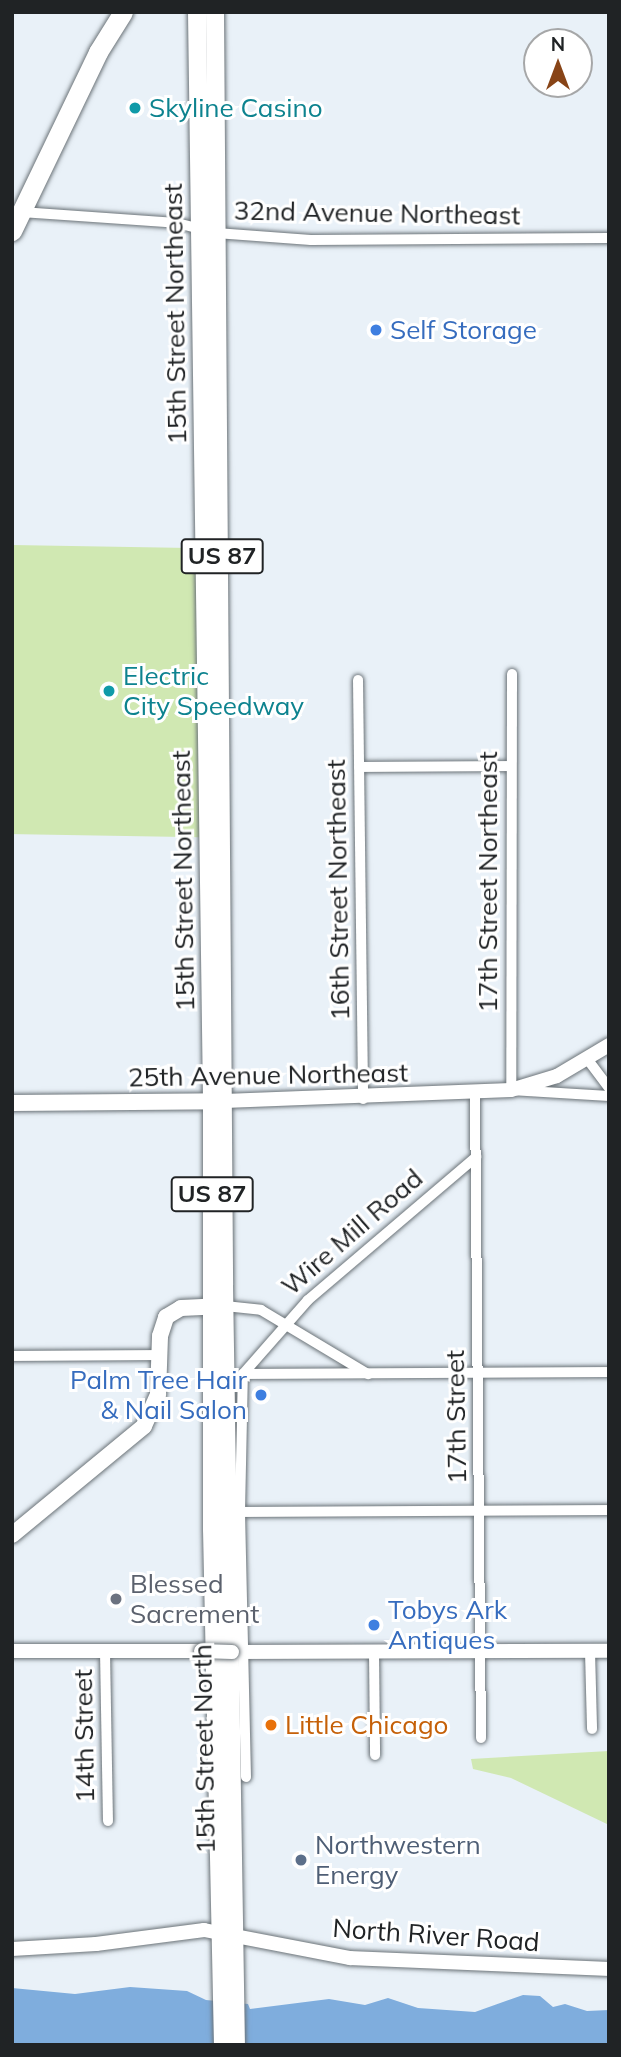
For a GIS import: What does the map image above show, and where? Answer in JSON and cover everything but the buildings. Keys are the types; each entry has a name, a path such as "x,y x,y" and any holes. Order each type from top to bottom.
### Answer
{"highway":[{"path":"12,231 98,52 123,12"}],"main road":[{"name":"15th Street Northeast","path":"197,12 208,231 218,1286"},
{"name":"15th Street Northeast","path":"208,231 215,12"},
{"name":"25th Avenue Northeast","path":"12,1103 218,1101"},
{"name":"15th Street North","path":"218,1286 227,1932 236,2045"},
{"name":"Wire Mill Road","path":"12,1535 144,1426 158,1394 166,1317 181,1308 218,1306"},
{"name":"15th Street North","path":"223,2045 228,1962"}],"street":[{"name":"32nd Avenue Northeast","path":"21,212 177,223 208,231 311,240 609,238"},
{"name":"17th Street Northeast","path":"512,674 511,766 518,1088"},
{"name":"16th Street Northeast","path":"358,680 363,1099"},
{"path":"359,767 511,766"},
{"path":"518,1088 588,1060 609,1045"},
{"path":"588,1060 609,1088"},
{"name":"25th Avenue Northeast","path":"218,1101 363,1099 475,1094 518,1088"},
{"path":"518,1088 609,1096"},
{"name":"17th Street","path":"475,1094 481,1738"},
{"name":"Wire Mill Road","path":"218,1306 261,1310 287,1323 349,1264 476,1157"},
{"path":"243,1374 287,1323 371,1376"},
{"path":"12,1356 160,1355"},
{"path":"243,1374 371,1376 609,1372"},
{"name":"15th Street North","path":"243,1374 236,1652 246,1777"},
{"path":"240,1512 609,1510"},
{"path":"12,1651 609,1651"},
{"name":"14th Street","path":"105,1651 108,1821"},
{"path":"374,1651 374,1755"},
{"path":"590,1651 592,1730"},
{"name":"North River Road","path":"12,1949 227,1932 350,1958 609,1969"}],"green space":[{"name":"Electric City Speedway","path":"12,545 205,548 200,837 12,834"},
{"path":"609,1751 609,1825 511,1778 473,1769 471,1759"}],"water":[{"path":"130,1987 187,1991 206,2000 248,2004 250,2009 329,1999 365,2005 388,1998 418,2008 475,2012 523,1995 540,1996 553,2007 565,2004 587,2011 609,2010 609,2045 12,2045 12,1988 75,1994"}],"place":[{"name":"Skyline Casino","path":"135,108"},
{"name":"Self Storage","path":"376,330"},
{"name":"Electric City Speedway","path":"109,691"},
{"name":"Palm Tree Hair & Nail Salon","path":"261,1395"},
{"name":"Blessed Sacrement","path":"116,1599"},
{"name":"Tobys Ark Antiques","path":"374,1625"},
{"name":"Little Chicago","path":"271,1725"},
{"name":"Northwestern Energy","path":"301,1860"}]}
